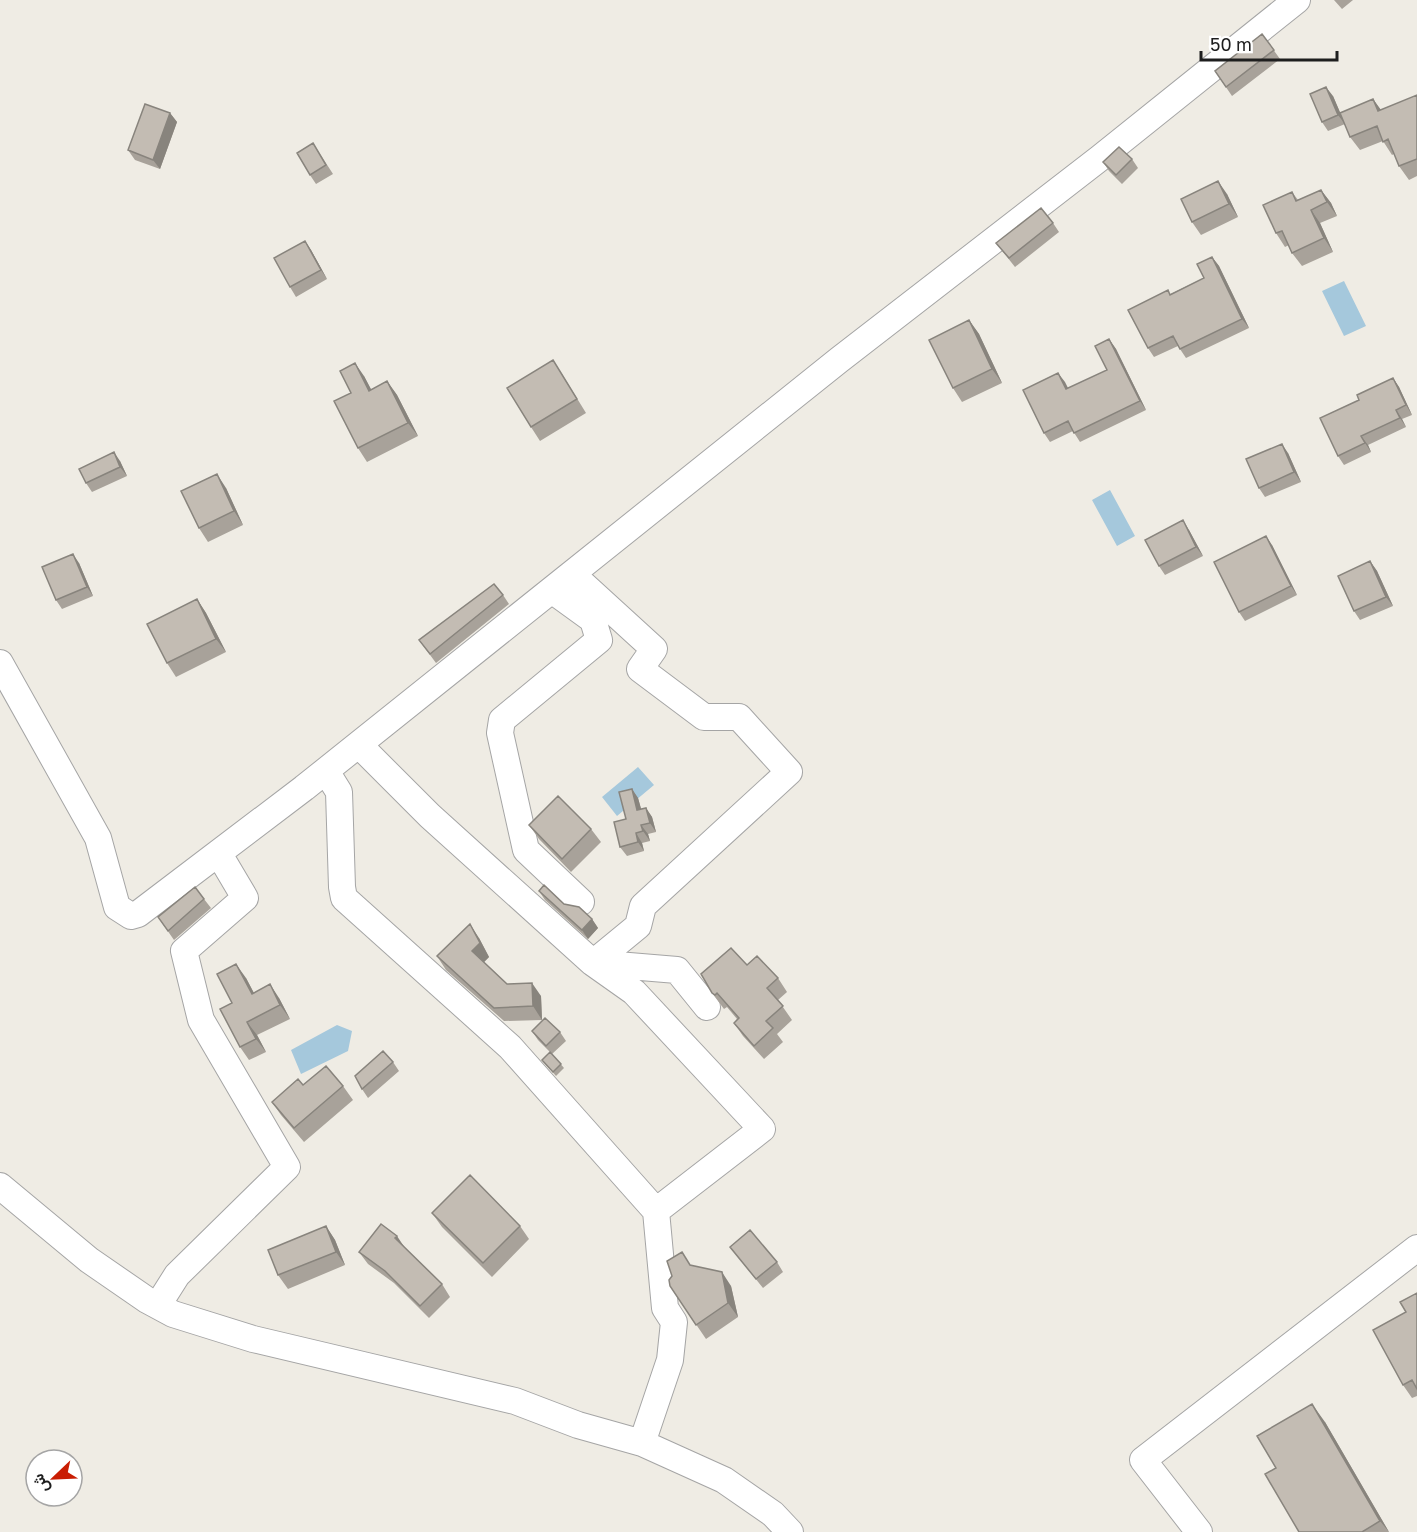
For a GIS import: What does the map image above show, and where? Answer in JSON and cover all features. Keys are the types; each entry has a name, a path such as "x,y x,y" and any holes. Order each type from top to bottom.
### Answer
{"street":[{"path":"0,663 98,838 117,907 123,914 131,916 144,910 359,745 839,360 1100,158 1297,0"},
{"path":"573,575 654,649 640,669 704,717 739,717 789,772 643,906 638,926 593,963"},
{"path":"553,591 593,620 599,640 502,720 500,733 526,850 581,902"},
{"path":"359,745 430,816 593,963 634,992 762,1129 656,1211"},
{"path":"326,771 339,792 344,898 510,1047 656,1211 665,1308 674,1322 670,1360 642,1443"},
{"path":"158,1305 177,1275 287,1167 201,1020 184,951 245,898 219,854"},
{"path":"593,963 677,970 706,1007"},
{"path":"0,1186 89,1260 158,1305 194,1322 515,1401 578,1425 642,1443 724,1480 773,1514 790,1532"},
{"path":"1199,1532 1143,1460 1417,1248"}],"water":[{"path":"1344,281 1366,326 1344,336 1322,291"},
{"path":"1110,490 1135,536 1117,546 1092,500"},
{"path":"638,767 654,785 617,816 602,797"},
{"path":"337,1025 352,1031 348,1051 301,1074 291,1050"}],"building":[{"path":"1262,34 1274,50 1226,87 1215,71"},
{"path":"1326,87 1338,115 1322,122 1310,94"},
{"path":"1417,95 1417,159 1399,166 1388,139 1383,142 1377,126 1350,137 1340,113 1373,99 1378,111"},
{"path":"145,104 170,113 153,160 128,150"},
{"path":"313,143 326,165 310,175 297,153"},
{"path":"1119,147 1132,159 1116,175 1103,162"},
{"path":"1218,181 1229,204 1192,222 1181,199"},
{"path":"1321,190 1327,202 1311,210 1324,238 1292,253 1282,231 1276,233 1263,205 1292,192 1296,201"},
{"path":"1041,208 1053,223 1009,258 996,243"},
{"path":"305,241 321,270 290,287 274,258"},
{"path":"1212,257 1242,319 1180,349 1173,336 1148,348 1128,310 1168,290 1170,295 1204,278 1197,264"},
{"path":"969,320 992,369 953,388 929,340"},
{"path":"1109,339 1140,401 1074,433 1068,421 1044,433 1023,390 1058,373 1066,389 1107,370 1095,346"},
{"path":"553,360 577,399 531,427 507,388"},
{"path":"355,363 369,391 387,381 408,423 358,448 334,401 351,393 340,371"},
{"path":"1393,378 1406,405 1396,410 1400,418 1361,436 1365,443 1338,456 1320,418 1359,400 1357,395"},
{"path":"1282,444 1294,472 1259,488 1246,459"},
{"path":"114,452 120,467 86,483 79,469"},
{"path":"217,474 234,511 199,528 181,491"},
{"path":"1183,520 1196,547 1159,566 1145,540"},
{"path":"1266,536 1291,586 1239,612 1214,562"},
{"path":"73,554 87,587 56,600 42,567"},
{"path":"1370,561 1386,597 1354,611 1338,576"},
{"path":"494,584 503,595 430,654 419,640"},
{"path":"197,599 216,639 167,663 147,624"},
{"path":"632,789 637,810 646,808 650,823 641,825 643,831 636,833 638,842 620,847 614,822 626,819 619,792"},
{"path":"558,796 591,829 562,859 529,825"},
{"path":"544,885 564,904 579,907 592,919 582,930 539,891"},
{"path":"195,887 204,899 168,931 158,917"},
{"path":"470,924 480,943 472,951 507,984 532,983 533,1006 494,1008 437,956"},
{"path":"731,948 747,965 757,956 778,978 767,988 783,1006 766,1021 773,1028 754,1046 734,1023 739,1018 717,993 715,995 712,993 701,974"},
{"path":"236,964 252,994 270,984 280,1005 247,1022 256,1039 240,1047 220,1009 232,1003 217,974"},
{"path":"545,1018 560,1032 546,1046 532,1031"},
{"path":"383,1051 393,1062 362,1089 355,1076"},
{"path":"550,1052 561,1064 553,1072 542,1060"},
{"path":"326,1066 343,1086 294,1128 272,1102 298,1079 303,1085"},
{"path":"470,1175 520,1226 483,1263 432,1213"},
{"path":"381,1224 397,1236 395,1238 442,1284 420,1306 385,1271 359,1252"},
{"path":"326,1226 336,1252 278,1275 268,1250"},
{"path":"750,1230 777,1262 756,1279 730,1247"},
{"path":"682,1252 690,1265 722,1272 728,1303 696,1325 670,1286 669,1280 672,1276 667,1261"},
{"path":"1417,1293 1417,1389 1412,1380 1403,1385 1373,1330 1406,1312 1400,1302"},
{"path":"1312,1404 1380,1521 1362,1532 1299,1532 1265,1474 1276,1468 1257,1436"}]}
